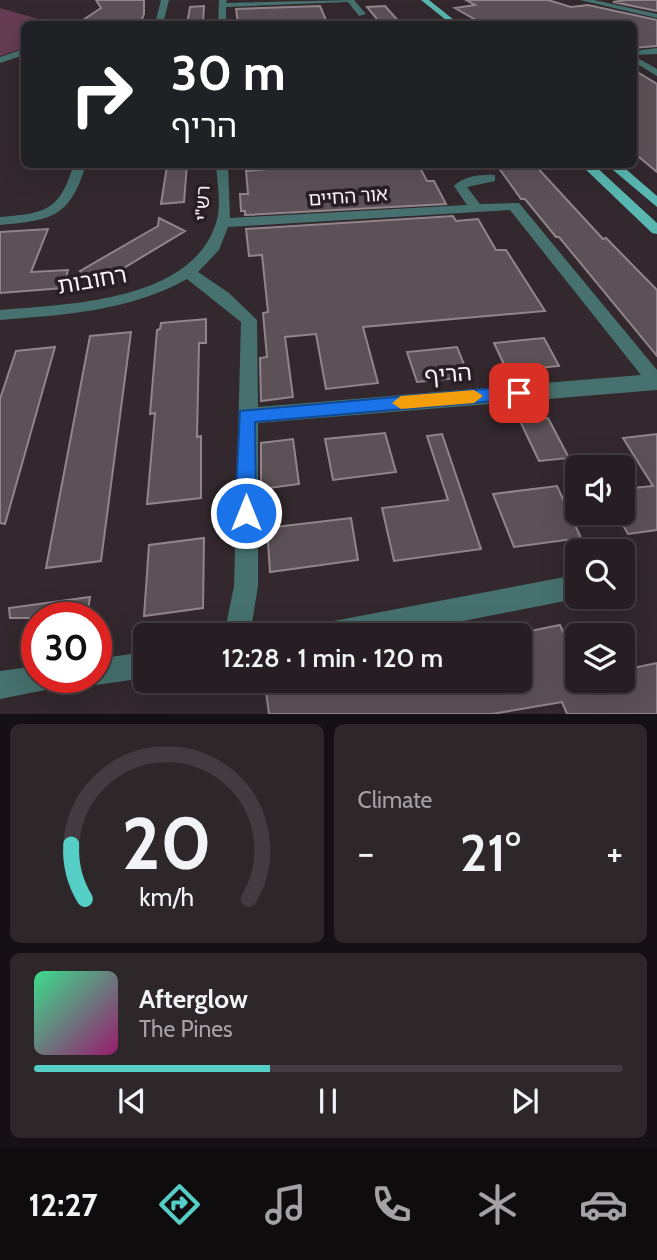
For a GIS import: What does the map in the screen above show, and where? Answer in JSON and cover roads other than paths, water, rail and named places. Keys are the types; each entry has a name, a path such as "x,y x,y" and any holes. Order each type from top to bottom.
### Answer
{"main road":[{"path":"414,0 437,21"},
{"path":"425,0 451,21"},
{"path":"590,168 657,230"},
{"path":"617,168 657,203"}],"street":[{"path":"160,21 165,0"},
{"path":"222,21 223,3 348,0 362,14"},
{"path":"584,0 657,16"},
{"path":"637,53 657,51"},
{"path":"0,60 21,53"},
{"path":"637,59 657,57"},
{"path":"637,61 657,74"},
{"path":"0,221 36,217 57,210 67,202 79,168"},
{"name":"רש\"י","path":"187,272 212,248 223,223 222,168"},
{"path":"475,207 460,186 476,179 491,178 483,168"},
{"name":"אור החיים","path":"223,223 514,206 656,382"},
{"path":"187,272 223,297 249,320 246,586 239,623"},
{"name":"רחובות","path":"0,315 106,304 149,292 187,272"},
{"name":"הריף","path":"246,416 656,382"},
{"path":"390,623 565,589"},
{"path":"112,670 133,667"},
{"path":"0,685 21,682"}]}
